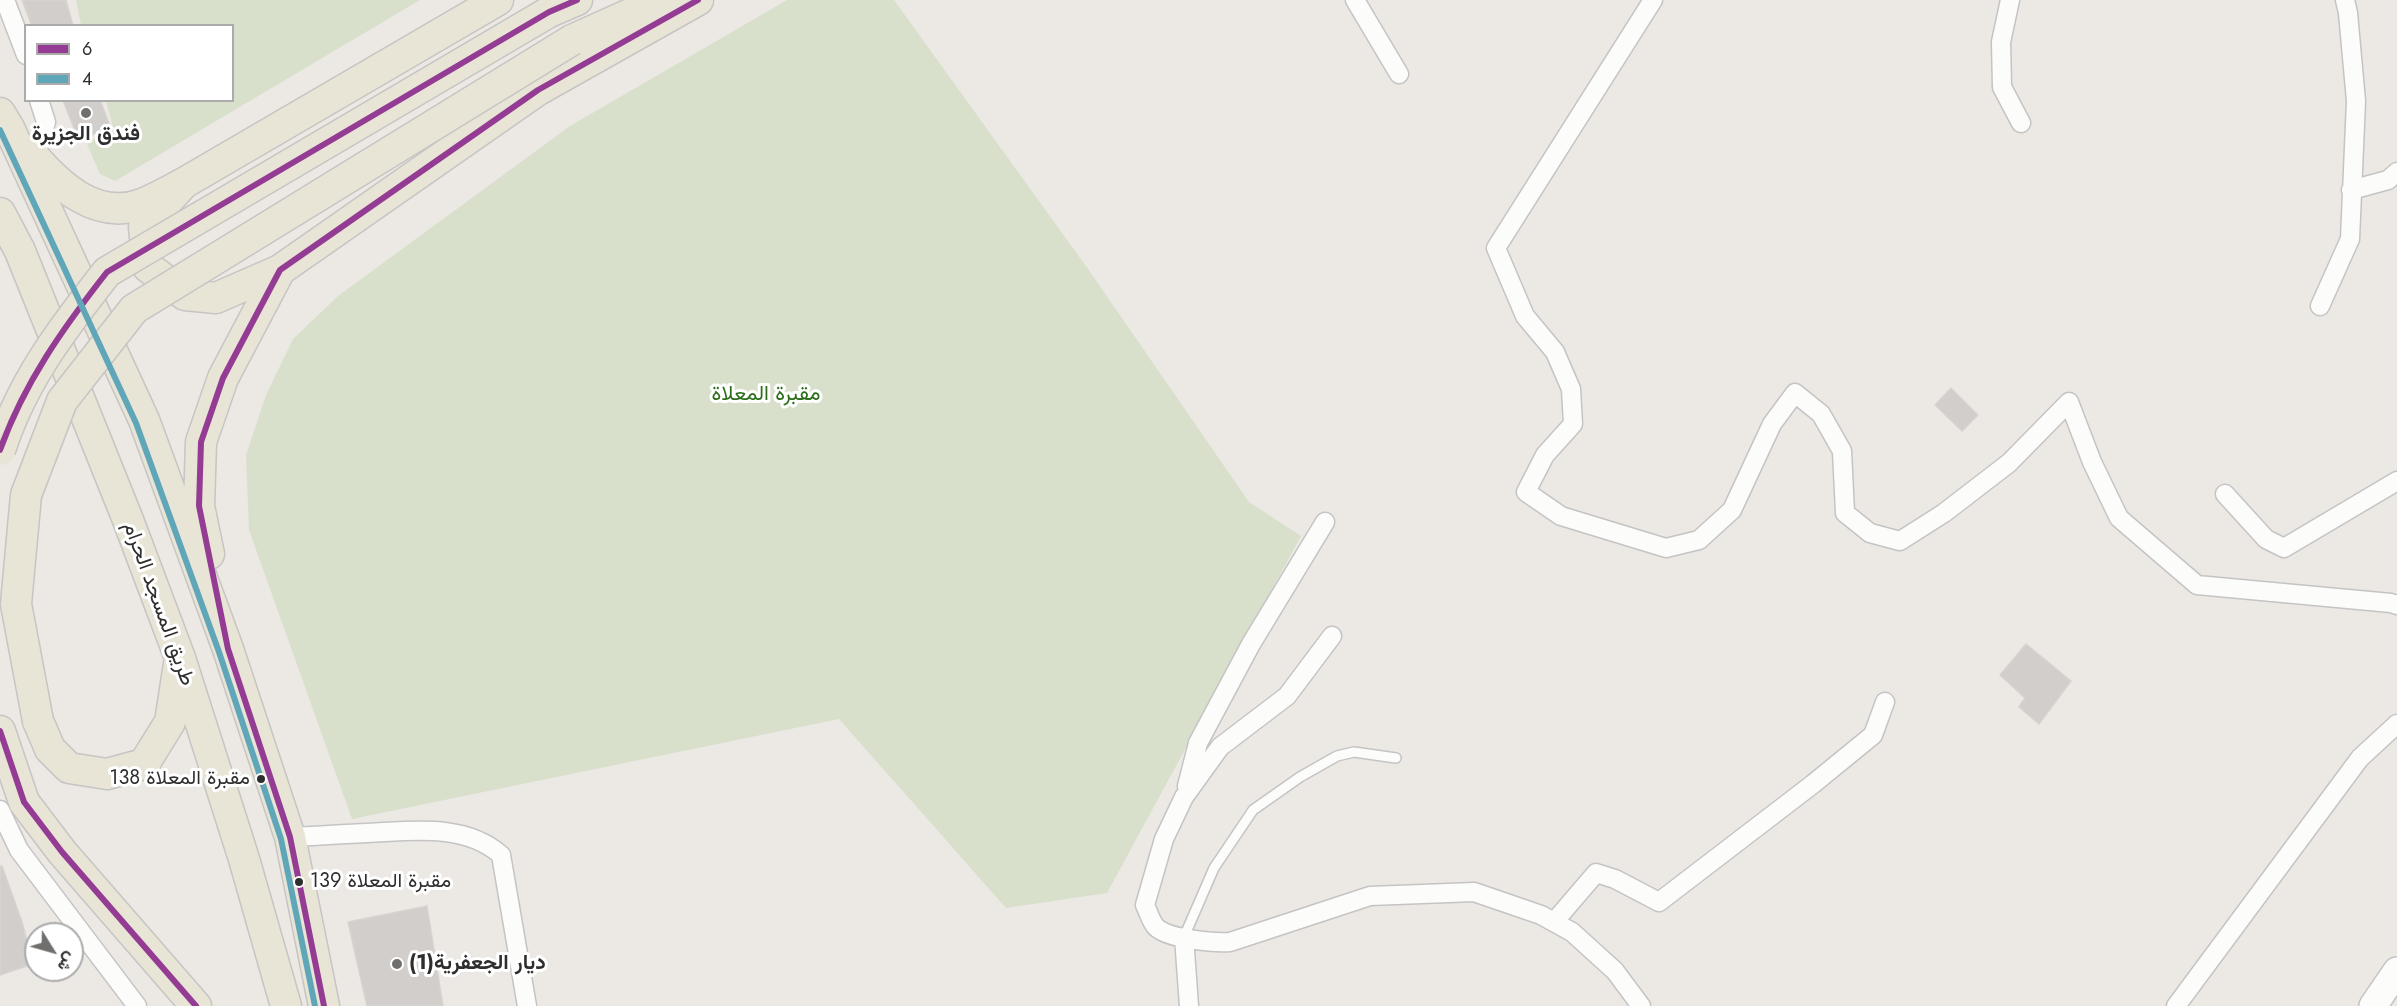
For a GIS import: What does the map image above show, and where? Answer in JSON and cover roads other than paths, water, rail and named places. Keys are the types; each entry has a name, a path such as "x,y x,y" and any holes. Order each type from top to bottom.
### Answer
{"main road":[{"path":"5,120 58,183 87,201 107,208 140,205 184,183 498,0"},
{"path":"0,450 11,417 58,334 107,272 549,12 577,0"},
{"path":"180,658 170,723 144,764 107,774 69,768 50,749 38,721 16,604 26,495 62,401 134,309 572,40 661,0"},
{"path":"184,183 144,227 148,267 185,295 216,298 280,270 538,90 698,0"},
{"path":"5,120 144,420 228,649 290,837 324,1006"},
{"name":"طريق المسجد الحرام","path":"0,213 20,251 128,520 180,658 244,859 286,1006"},
{"path":"228,649 200,506 201,442 223,378 280,270"},
{"path":"0,731 24,802 62,852 196,1006"}],"street":[{"path":"5,0 24,50"},
{"path":"1355,0 1399,74"},
{"path":"1653,0 1496,248 1525,316 1555,352 1571,389 1573,424 1545,455 1526,492 1561,516 1666,548 1699,540 1732,510 1772,424 1796,393 1821,414 1842,451 1845,513 1869,533 1900,542 1944,513 2009,463 2069,402 2092,462 2119,518 2197,585 2333,596 2397,605"},
{"path":"2010,0 2001,42 2002,87 2022,123"},
{"path":"2320,306 2350,239 2356,101 2345,0"},
{"path":"35,158 46,122 40,102"},
{"path":"2351,190 2388,180 2397,172"},
{"path":"2225,494 2266,539 2284,548 2397,481"},
{"path":"1325,522 1251,644 1198,743 1184,796 1164,839 1145,905 1156,927 1166,933 1208,943 1230,942 1370,896 1474,892 1541,915 1572,932 1615,971 1641,1006"},
{"path":"1184,796 1220,747 1287,696 1332,636"},
{"path":"1554,922 1596,873 1615,879 1659,902 1873,735 1885,702"},
{"path":"2176,1006 2360,758 2397,724"},
{"path":"0,810 19,850 137,1006"},
{"path":"290,837 430,830 468,836 492,847 501,855 526,1006"},
{"path":"1184,937 1189,1006"},
{"path":"2373,1006 2397,971"}],"lane":[{"path":"1184,937 1214,868 1253,810 1300,777 1336,756 1354,752 1396,758"}],"place":[{"name":"فندق الجزيرة","path":"86,113"},
{"name":"مقبرة المعلاة 138","path":"261,779"},
{"name":"مقبرة المعلاة 139","path":"299,882"},
{"name":"ديار الجعفرية(1)","path":"397,964"}],"park label":[{"name":"مقبرة المعلاة","path":"766,395"}]}
